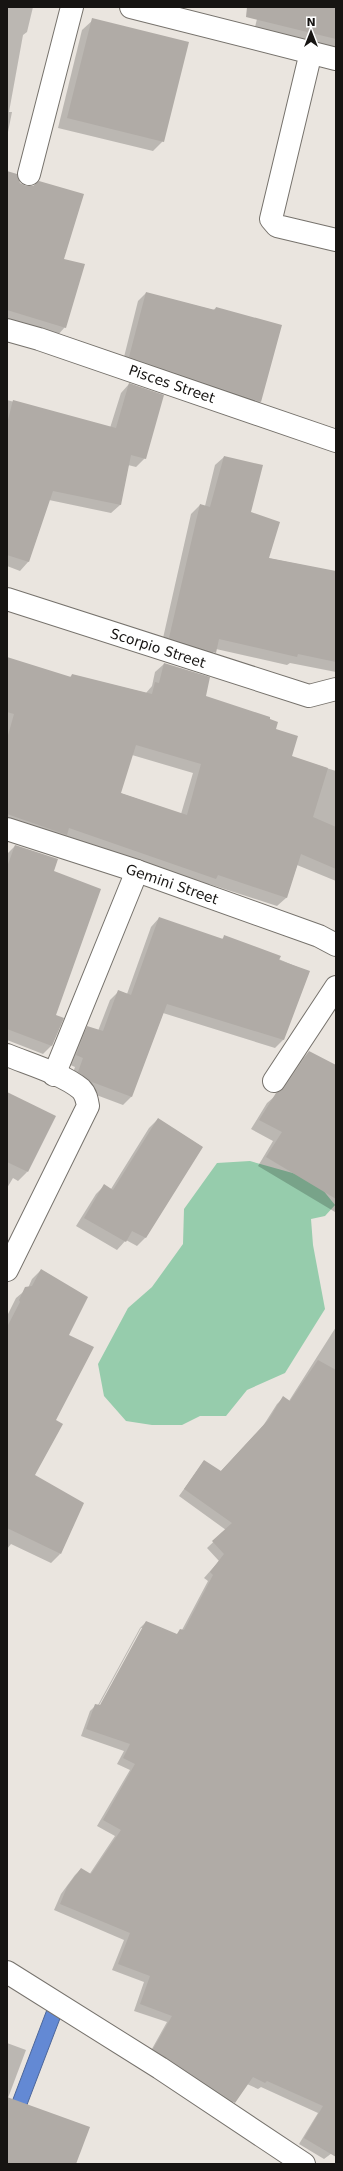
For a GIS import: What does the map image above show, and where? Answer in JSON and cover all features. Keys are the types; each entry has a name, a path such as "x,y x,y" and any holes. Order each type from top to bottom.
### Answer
{"street":[{"path":"29,174 72,7"},
{"path":"131,7 336,59"},
{"path":"311,52 271,219 277,226 336,240"},
{"name":"Pisces Street","path":"7,330 39,339 336,441"},
{"name":"Scorpio Street","path":"7,599 309,696 336,689"},
{"name":"Gemini Street","path":"7,829 137,871 319,936 336,945"},
{"path":"54,1075 137,871"},
{"path":"274,1081 336,987"},
{"path":"7,1055 54,1075 81,1089 87,1097 88,1106 7,1270"},
{"path":"7,1972 160,2068 304,2164"}],"green space":[{"path":"250,1161 314,1179 335,1205 325,1216 311,1219 313,1245 325,1309 285,1373 247,1390 226,1416 200,1416 182,1425 152,1425 126,1421 104,1396 98,1364 128,1308 152,1287 183,1244 184,1209 217,1163"}],"water":[{"path":"51,1999 64,2008 7,2157 7,2115"}],"building":[{"path":"247,7 336,7 336,39 246,17"},
{"path":"92,18 189,42 164,142 67,118"},
{"path":"7,171 17,174 20,183 26,186 33,186 39,181 84,194 64,259 85,264 66,328 7,310"},
{"path":"146,292 215,310 216,307 282,325 261,402 129,357"},
{"path":"129,383 164,395 146,459 131,455 121,505 53,491 29,562 7,555 7,424 13,400 116,428"},
{"path":"224,456 263,465 251,512 280,522 269,558 336,571 336,662 298,654 297,657 219,639 216,653 169,638 200,504 210,507"},
{"path":"7,657 71,677 72,674 152,694 155,682 159,683 164,663 210,677 206,696 270,717 270,719 278,722 276,729 298,736 292,756 328,768 313,817 336,827 336,869 301,854 287,898 218,875 216,879 69,828 67,835 7,814 7,739 14,714 7,712","holes":["136,745 201,764 187,815 121,793"]},
{"path":"15,845 58,859 54,871 101,889 56,1015 64,1018 52,1046 7,1029 7,867"},
{"path":"159,917 223,939 224,935 281,956 279,960 310,971 284,1040 167,1004 132,1097 92,1082 78,1072 83,1058 76,1055 87,1026 103,1031 118,990 131,995"},
{"path":"309,1051 336,1065 336,1199 266,1157 282,1132 259,1120 276,1093 284,1088"},
{"path":"7,1092 56,1116 28,1172 7,1162"},
{"path":"158,1118 203,1147 146,1238 132,1231 126,1242 84,1218 104,1184 113,1190"},
{"path":"41,1269 88,1297 69,1335 94,1347 56,1420 63,1424 35,1475 84,1503 61,1554 7,1528 7,1327 20,1302 19,1300 25,1287 32,1286"},
{"path":"318,1360 336,1370 336,2157 304,2138 323,2106 267,2081 265,2083 253,2077 235,2103 153,2049 172,2016 140,2004 150,1976 118,1964 130,1933 60,1904 67,1887 81,1868 91,1874 121,1830 103,1820 135,1764 123,1758 130,1744 86,1729 95,1704 100,1705 146,1621 177,1634 180,1629 184,1630 213,1575 210,1572 224,1554 212,1541 232,1523 184,1489 204,1460 221,1471 269,1419 283,1396 290,1401"},
{"path":"7,2097 90,2127 76,2164 7,2164"}]}
